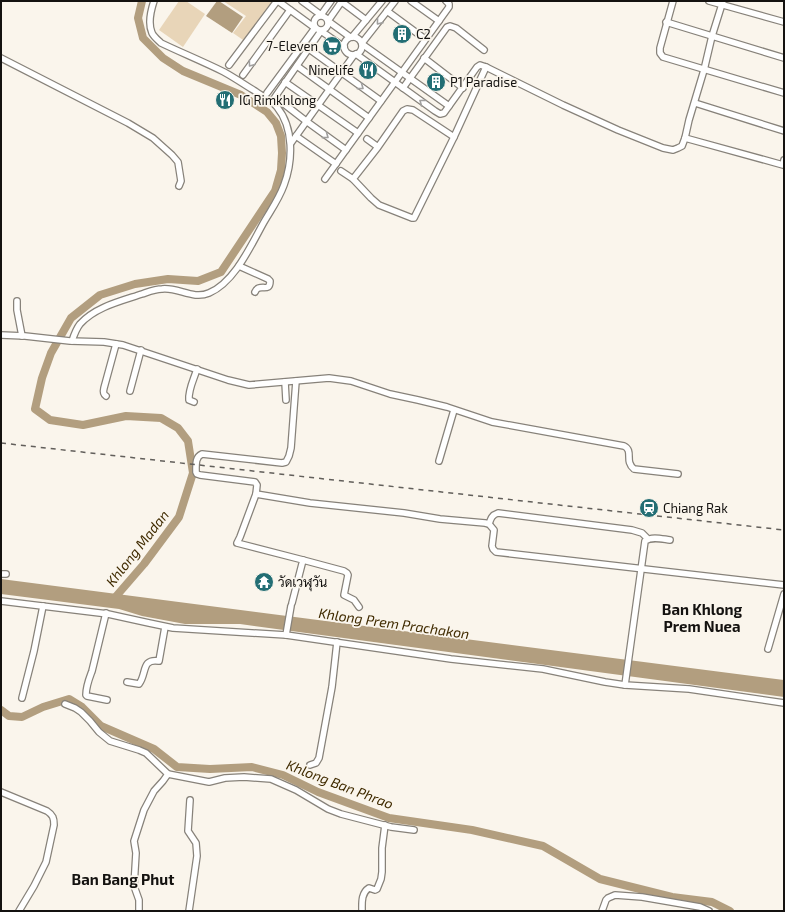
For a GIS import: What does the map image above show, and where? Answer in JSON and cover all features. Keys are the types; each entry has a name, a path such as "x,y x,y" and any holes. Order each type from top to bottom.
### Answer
{"street":[{"path":"71,341 80,324 100,310 162,289 203,295 210,293 231,277 280,196 289,171 291,143 284,117 277,107 224,72 161,43 156,39 152,34 150,13 154,1"},
{"path":"229,65 278,1 344,47 349,54 355,55 440,114 444,113 477,67 480,66 486,67 611,127 664,148 673,150 682,146 685,138 722,3"},
{"path":"302,1 321,15 325,16 328,21 351,37 357,37 362,43 449,106"},
{"path":"315,28 313,24 314,22 332,1"},
{"path":"346,150 275,96 321,31 327,26 328,21 342,1 366,20"},
{"path":"291,143 342,72 355,55 361,50 362,43 395,1"},
{"path":"411,1 439,21"},
{"path":"325,179 449,7 449,4 446,1"},
{"path":"673,1 666,22 660,54 664,57 704,70 784,94"},
{"path":"709,1 722,3 784,22"},
{"path":"344,47 345,41 351,37 366,20 379,2"},
{"path":"243,75 290,10"},
{"path":"387,11 426,39"},
{"path":"666,22 784,58"},
{"path":"403,88 447,27 450,26 456,28 484,50"},
{"path":"267,93 315,28"},
{"path":"309,49 381,101"},
{"path":"1,58 128,123 153,138 178,162 181,181 179,186"},
{"path":"424,58 463,88"},
{"path":"297,66 369,118"},
{"path":"341,171 353,180 379,205 414,218 454,138 486,67"},
{"path":"286,82 358,133"},
{"path":"695,103 784,131"},
{"path":"353,180 403,111 407,109 413,110 454,138"},
{"path":"296,136 336,164"},
{"path":"685,138 783,163"},
{"path":"367,139 378,147"},
{"path":"239,266 270,281 268,287 258,288 256,289 256,292"},
{"path":"18,301 17,310 22,336"},
{"path":"1,335 116,344 141,350 228,380 249,385 329,378 339,379 498,423 624,446 629,450 630,466 634,469 678,474"},
{"path":"106,396 103,393 116,344"},
{"path":"130,391 141,350"},
{"path":"194,402 189,400 189,394 197,369"},
{"path":"296,381 291,448 286,462 282,463 202,454 197,458 196,472 200,475 255,482 257,487 256,494 237,543 344,571 348,575 344,595 354,600 359,607"},
{"path":"285,382 286,400"},
{"path":"439,462 454,410"},
{"path":"256,494 310,503 485,523 489,524 494,530 492,546 493,550 496,552 784,585"},
{"path":"489,524 494,514 498,513 632,530 642,533 648,539"},
{"path":"626,682 645,541 653,538 670,540"},
{"path":"286,633 291,606 303,560"},
{"path":"768,649 784,594"},
{"path":"1,601 106,614 165,627 286,633 451,659 543,669 605,682 626,682 689,689 784,703"},
{"path":"22,698 34,652 43,606"},
{"path":"106,614 92,671 85,692 87,696 107,700"},
{"path":"127,682 137,684 140,683 148,662 153,660 159,661 165,627"},
{"path":"310,765 316,763 319,758 332,687 337,642"},
{"path":"65,704 81,712 99,732 110,741 146,753 168,774 209,782 225,778 244,777 270,779 296,790 328,809 341,814 385,825 414,830"},
{"path":"139,911 139,900 134,886 136,853 134,841 144,810 154,791 168,774"},
{"path":"1,792 47,811 53,816 54,819 54,825 45,863 40,876 19,911"},
{"path":"189,911 198,856 196,843 188,831 190,800"},
{"path":"362,911 364,893 369,888 375,890 377,889 381,878 382,848 385,825"},
{"path":"602,911 606,900 615,895 642,896 700,907 709,911"}],"shaded area":[{"path":"179,1 186,1 205,14 183,47 159,30"},
{"path":"217,1 243,17 232,33 206,16"},
{"path":"223,1 275,1 246,42 233,33 246,16"},
{"name":"Khlong Prem Prachakon","path":"1,579 784,680 784,697 240,624 185,624 142,616 119,609 1,594"}],"waterway":[{"name":"Khlong Madan","path":"112,601 144,564 179,517 193,473 188,441 178,428 161,418 126,416 83,425 50,420 35,409 42,378 51,353 71,318 100,295 135,284 168,279 198,281 221,272 275,191 281,170 282,153 281,136 276,123 267,112 241,95 183,71 163,58 143,38 138,18 142,1"},
{"name":"Khlong Ban Phrao","path":"1,710 9,716 22,717 43,707 69,699 82,707 101,726 154,749 177,767 210,769 252,767 283,775 318,792 389,818 472,830 543,846 600,879 672,897 712,902 730,911"}],"railway":[{"path":"1,443 784,530"}],"place":[{"name":"C2","path":"402,34"},
{"name":"7-Eleven","path":"332,46"},
{"name":"Ninelife","path":"368,70"},
{"name":"P1 Paradise","path":"436,82"},
{"name":"IG Rimkhlong","path":"225,100"},
{"name":"Chiang Rak","path":"649,508"},
{"name":"วัดเวฬุวัน","path":"264,582"}],"district":[{"name":"Ban Khlong Prem Nuea","path":"702,618"},
{"name":"Ban Bang Phut","path":"123,879"}]}
